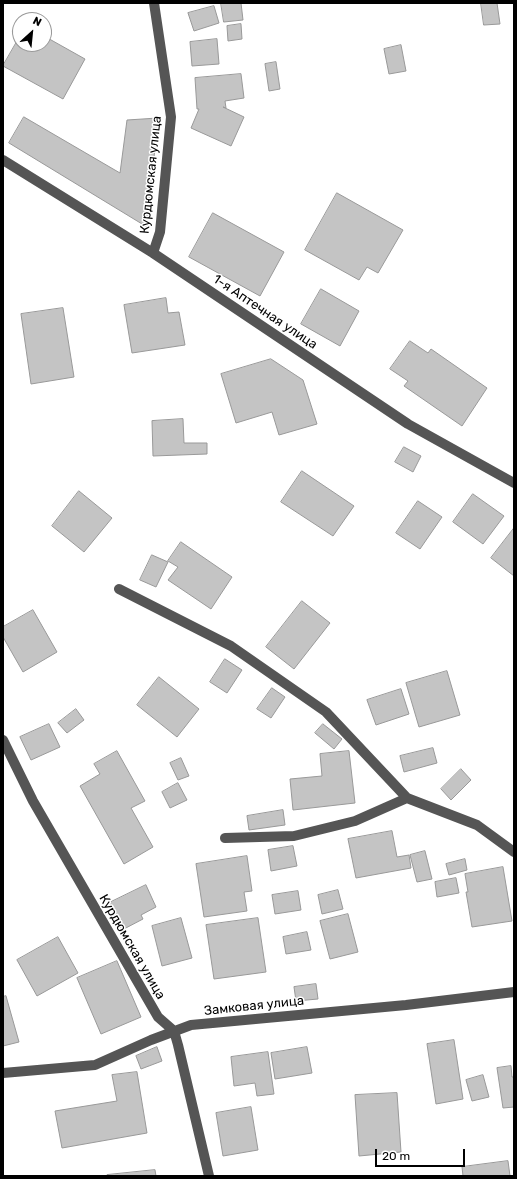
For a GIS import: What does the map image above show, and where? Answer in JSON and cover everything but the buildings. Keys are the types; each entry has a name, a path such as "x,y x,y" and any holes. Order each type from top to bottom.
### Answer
{"street":[{"name":"Курдюмская улица","path":"153,253 160,232 171,117 154,3"},
{"name":"1-я Аптечная улица","path":"3,160 153,253 408,424 514,482"},
{"path":"119,589 231,646 326,712 407,798 477,825 514,852"},
{"name":"Курдюмская улица","path":"3,740 33,801 158,1017 174,1031"},
{"path":"225,838 294,836 355,821 407,798"},
{"name":"Замковая улица","path":"3,1073 94,1065 151,1040 191,1025 406,1005 514,992"},
{"path":"174,1031 208,1176"}]}
